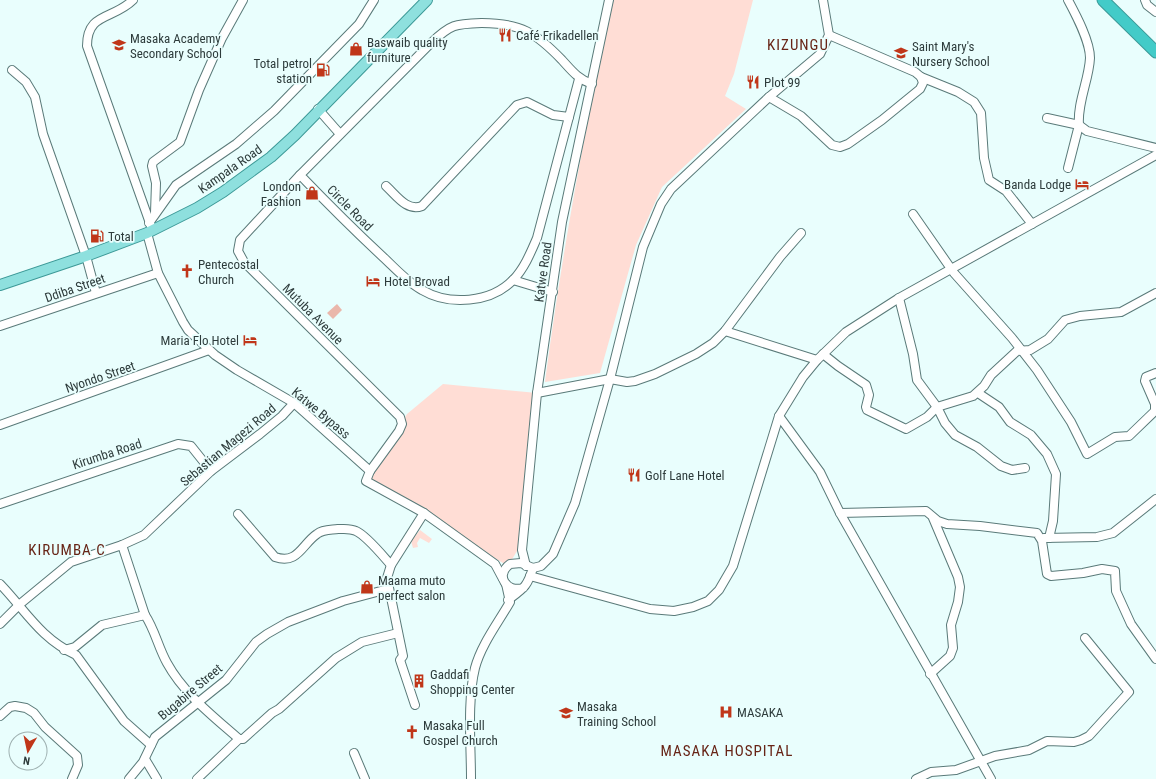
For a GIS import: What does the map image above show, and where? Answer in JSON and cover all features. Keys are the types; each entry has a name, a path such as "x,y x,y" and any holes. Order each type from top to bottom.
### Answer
{"highway":[{"path":"1103,0 1156,52"}],"main road":[{"name":"Kampala Road","path":"0,285 86,256 150,229 197,208 249,174 294,135 411,18 427,0"}],"street":[{"name":"Katwe Bypass","path":"132,0 120,10 93,23 88,30 87,46 150,229 158,273 183,322 209,350 237,370 294,403 370,471"},
{"path":"150,229 155,214 156,183 152,166 153,162 180,142 199,90 222,38 243,0"},
{"path":"155,214 176,185 236,144 274,111 359,24 374,0"},
{"name":"Katwe Road","path":"529,567 522,550 537,393 564,214 609,0"},
{"path":"495,564 509,565 521,563 529,567 541,566 548,561 559,544 575,503 610,379 643,246 661,204 671,189 769,97 820,54 829,35 823,0"},
{"path":"1068,0 1076,14 1089,50 1089,66 1068,168"},
{"path":"1145,0 1147,5 1156,12"},
{"path":"300,175 431,43 447,28 454,25 495,23 522,28 528,31 557,55 579,79 592,84"},
{"path":"829,35 915,72 921,77 958,92 974,102 981,113 984,158 989,180 1006,191 1032,224"},
{"path":"12,70 26,82 35,97 43,134 86,256 96,293"},
{"path":"769,97 801,116 832,145 840,147 848,144 882,120 920,89 923,83 921,77"},
{"name":"Circle Road","path":"300,175 371,246 407,279 422,290 437,296 463,300 484,298 513,280 528,258 537,238 579,79"},
{"path":"386,186 410,208 422,206 517,105 527,102 553,115 569,117"},
{"path":"318,110 340,134"},
{"path":"1047,118 1078,125 1087,131 1156,148"},
{"path":"530,576 650,609 674,610 693,607 708,601 719,590 733,566 779,416 803,377 823,354 846,332 899,298 1156,155"},
{"name":"Mutuba Avenue","path":"300,175 240,240 238,251 244,262 400,416 402,424 399,431 370,471"},
{"path":"912,214 952,269 1022,350 1037,370 1071,422 1086,454 1115,437 1129,436 1155,411 1155,404 1145,381 1146,377 1156,373"},
{"path":"537,393 610,379 631,382 655,374 696,354 713,343 724,331 780,257 801,233"},
{"name":"Ddiba Street","path":"0,326 158,273"},
{"path":"513,280 553,292"},
{"path":"823,354 866,385 869,395 866,407 867,410 906,429 928,417 941,406 966,399 978,393 991,375 1017,351 1030,350 1048,339 1065,320 1072,317 1121,312 1156,293"},
{"path":"899,298 914,354 917,380 941,406 942,415 948,429 955,435 978,447 1001,466 1012,470 1025,468"},
{"path":"724,331 817,360"},
{"name":"Nyondo Street","path":"0,425 209,350"},
{"path":"978,393 999,407 1010,422 1031,435 1047,454 1056,474 1053,521 1045,538 1045,569 1047,574 1051,576 1083,573 1102,569 1115,571 1116,591 1131,624 1156,659"},
{"name":"Sebastian Magezi Road","path":"0,624 20,604 71,562 122,546 144,534 211,471 271,425 294,403"},
{"path":"779,416 820,472 840,513 930,674 991,779"},
{"name":"Kirumba Road","path":"0,504 178,444 191,446 211,471"},
{"path":"370,471 366,481 424,514 495,564 505,582 517,590 524,587 549,582"},
{"path":"840,513 926,512 938,521 947,524 1014,529 1037,533 1045,538 1097,537 1113,533 1156,498"},
{"path":"238,514 275,556 282,559 288,559 299,553 316,534 321,531 349,528 360,533 391,565"},
{"path":"415,705 400,663 403,656 388,589 387,578 391,565 424,514"},
{"path":"930,674 950,656 952,648 951,625 958,602 960,587 958,577 932,515"},
{"path":"122,546 145,615 151,624 167,662 192,696 202,700 239,739"},
{"path":"472,779 471,691 475,667 480,654 510,602 508,600 504,572 522,550"},
{"path":"508,600 529,582 529,567"},
{"path":"0,584 20,604 34,626 64,650 75,651 102,625 145,615"},
{"name":"Bugabire Street","path":"129,779 145,759 155,738 226,680 256,642 288,622 343,601 388,589"},
{"path":"197,779 239,739 244,739 336,658 362,642 398,633"},
{"path":"916,779 931,772 956,770 995,756 1029,750 1047,741 1074,742 1089,736 1128,695 1129,692 1085,638"},
{"path":"75,651 97,686 124,721 151,745"},
{"path":"0,716 10,707 15,706 34,713 45,727 77,756 78,765 72,779"},
{"path":"354,753 365,779"},
{"path":"145,759 157,779"}],"shaded area":[{"path":"613,0 753,0 734,74 725,96 746,109 662,187 636,245 600,373 545,382 575,190"},
{"path":"337,304 342,310 333,319 327,313"},
{"path":"443,384 537,393 523,541 508,566 366,481 407,414"},
{"path":"420,530 432,539 429,543 420,538 417,543 418,547 413,548 411,541"}],"place":[{"name":"Café Frikadellen","path":"505,35"},
{"name":"Masaka Academy Secondary School","path":"119,45"},
{"name":"Baswaib quality furniture","path":"356,49"},
{"name":"Saint Mary's Nursery School","path":"901,53"},
{"name":"Total petrol station","path":"323,70"},
{"name":"Plot 99","path":"753,82"},
{"name":"Banda Lodge","path":"1082,184"},
{"name":"London Fashion","path":"312,193"},
{"name":"Total","path":"97,236"},
{"name":"Pentecostal Church","path":"187,271"},
{"name":"Hotel Brovad","path":"373,281"},
{"name":"Maria Flo Hotel","path":"250,340"},
{"name":"Golf Lane Hotel","path":"634,475"},
{"name":"Maama muto perfect salon","path":"367,587"},
{"name":"Gaddafi Shopping Center","path":"419,681"},
{"name":"MASAKA","path":"726,712"},
{"name":"Masaka Training School","path":"566,713"},
{"name":"Masaka Full Gospel Church","path":"412,732"}],"district":[{"name":"KIZUNGU","path":"798,45"},
{"name":"KIRUMBA C","path":"67,550"},
{"name":"MASAKA HOSPITAL","path":"727,751"}]}
